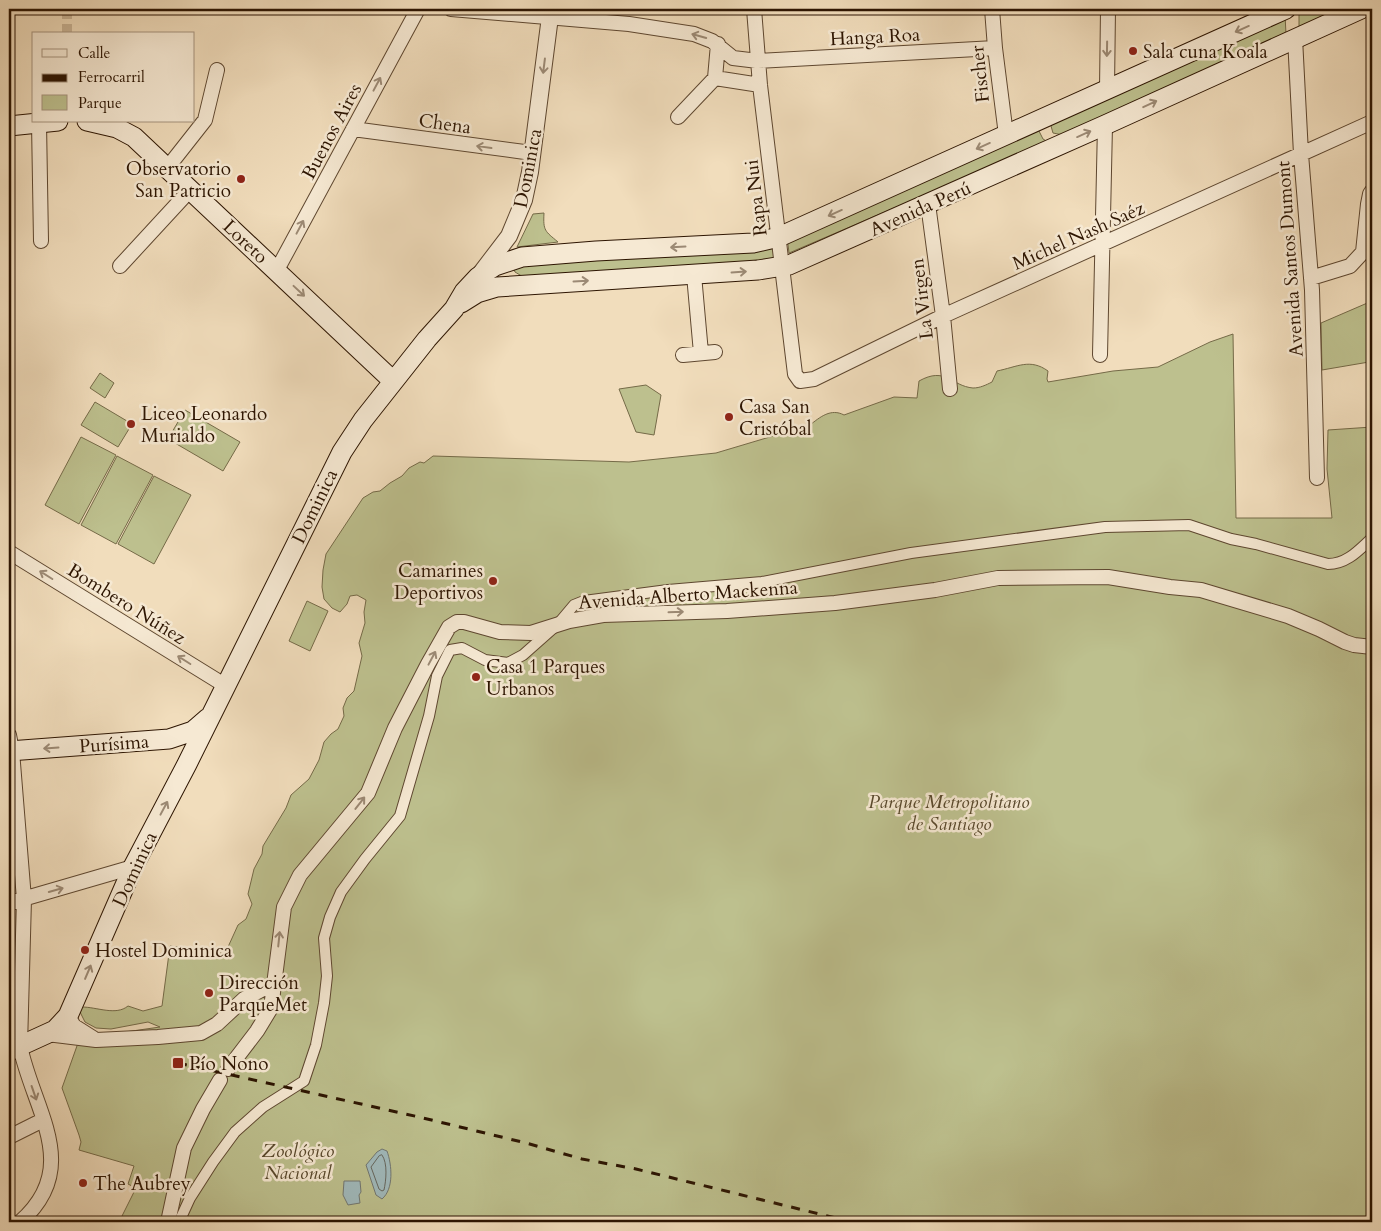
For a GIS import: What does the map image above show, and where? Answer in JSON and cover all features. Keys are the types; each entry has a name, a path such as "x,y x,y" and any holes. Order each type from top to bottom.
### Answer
{"main road":[{"name":"Avenida Perú","path":"478,277 505,253 522,257 596,251 753,243 779,237 1286,9"},
{"path":"1293,9 1295,38"},
{"name":"Avenida Perú","path":"454,309 471,296 490,288 758,270 782,266 807,258 1361,9"},
{"path":"1049,115 1045,121 1045,134 1054,143 1062,144"},
{"path":"9,126 48,122"},
{"name":"Loreto","path":"93,122 126,131 168,167 393,381"},
{"path":"505,253 513,276 532,286"},
{"name":"Dominica","path":"68,1016 133,867 212,715 338,460 363,420 393,381 454,309 464,292 478,277"},
{"name":"Purísima","path":"10,746 169,739 193,730 212,715"},
{"path":"169,739 185,746 188,752 187,764"},
{"path":"14,1049 47,1034 62,1024 68,1016"}],"street":[{"name":"Buenos Aires","path":"276,270 418,9"},
{"name":"Hanga Roa","path":"451,9 550,13 694,34 718,44 733,58 758,61 995,48"},
{"name":"Rapa Nui","path":"754,9 760,85 795,374 800,381"},
{"name":"Fischer","path":"992,9 1006,135"},
{"path":"1107,89 1108,9"},
{"name":"Dominica","path":"505,253 524,200 550,13"},
{"name":"Avenida Santos Dumont","path":"1295,38 1301,154 1311,278 1317,478"},
{"path":"678,117 715,78 718,44"},
{"path":"168,167 205,120 217,70"},
{"path":"715,78 760,85"},
{"name":"Michel Nash Saéz","path":"800,381 814,379 943,316 1372,122"},
{"path":"39,123 41,241"},
{"path":"1100,355 1105,125"},
{"name":"Chena","path":"353,129 532,153"},
{"path":"120,266 191,189"},
{"path":"1311,278 1350,266 1363,252 1368,204 1372,191"},
{"name":"La Virgen","path":"928,204 943,316 950,389"},
{"path":"694,275 701,353"},
{"path":"683,355 715,352"},
{"path":"179,1222 190,1198 212,1162 235,1132 263,1107 304,1082 316,1045 324,1003 327,976 324,938 330,917 342,892 355,872 386,831 400,816 429,716 437,676 450,650 462,648 485,660 508,663 524,655 558,624 574,605 584,601 668,590 762,582 911,554 1087,529 1189,525 1231,539 1328,564 1338,564 1347,560 1372,538"},
{"name":"Bombero Núñez","path":"9,552 226,686"},
{"name":"Avenida Alberto Mackenna","path":"168,1222 184,1148 203,1109 224,1074 257,1031 271,1008 284,907 293,887 300,875 368,793 396,728 450,627 457,622 464,622 500,632 521,634 543,630 580,618 603,615 727,611 835,603 934,590 995,578 1108,577 1201,590 1288,616 1354,645 1372,646"},
{"path":"10,746 24,899 14,1049 24,1063 51,1148 51,1168 48,1183 41,1200 31,1213 20,1222"},
{"path":"9,903 133,867"},
{"path":"47,1034 96,1040 201,1033 217,1024 244,999 263,989 274,988"},
{"path":"68,1016 74,1026 96,1040"},
{"path":"9,1137 43,1120"}],"green space":[{"path":"1346,9 1299,29 1299,10"},
{"path":"1285,15 1286,34 1063,135 1053,133 1051,126 1056,116"},
{"path":"1042,124 1039,131 1043,139 1048,142 789,253 787,236"},
{"path":"544,213 546,230 558,242 517,247 533,214"},
{"path":"776,241 777,260 525,278 515,272 511,262"},
{"path":"1372,301 1372,364 1369,362 1322,370 1321,323"},
{"name":"Parque Metropolitano de Santiago","path":"1233,334 1236,518 1332,518 1327,469 1328,430 1372,427 1372,1222 119,1222 136,1188 128,1184 134,1166 79,1150 81,1142 62,1088 78,1043 97,1036 160,1027 148,1022 111,1029 96,1028 85,1022 79,1010 82,1007 88,1007 112,1011 128,1006 143,1011 162,1006 170,946 228,954 228,947 238,925 246,919 252,904 248,894 254,869 262,854 263,846 286,808 291,795 309,779 319,760 324,742 338,729 344,716 343,708 347,698 354,691 362,656 359,643 365,623 366,600 357,595 350,596 347,604 340,612 332,608 324,599 322,587 326,554 363,498 373,492 380,491 402,476 409,468 420,462 424,463 433,456 629,462 716,453 810,425 822,416 830,413 835,412 844,415 894,397 917,398 919,381 936,375 948,378 965,387 973,388 992,382 997,371 1029,364 1048,371 1048,382 1113,371 1158,367 1210,342"},
{"path":"100,373 114,383 105,398 90,388"},
{"path":"646,385 661,395 654,435 636,432 619,389"},
{"path":"95,402 132,424 118,447 81,425"},
{"path":"185,410 240,442 223,471 168,439"},
{"path":"81,437 116,455 79,524 45,505"},
{"path":"117,456 153,475 116,544 81,525"},
{"path":"154,476 191,495 154,564 118,544"},
{"path":"307,601 328,611 310,651 289,641"}],"water":[{"path":"382,1149 387,1151 391,1176 389,1189 382,1199 376,1195 366,1165"},
{"path":"344,1181 360,1181 360,1203 348,1205 343,1195"}],"tunnel":[{"path":"67,9 67,32"}],"railway":[{"path":"178,1063 419,1117 526,1143 582,1159 636,1169 852,1222"}],"place":[{"name":"Sala cuna Koala","path":"1133,51"},
{"name":"Observatorio San Patricio","path":"241,179"},
{"name":"Casa San Cristóbal","path":"729,417"},
{"name":"Liceo Leonardo Murialdo","path":"131,424"},
{"name":"Camarines Deportivos","path":"493,581"},
{"name":"Casa 1 Parques Urbanos","path":"476,677"},
{"name":"Hostel Dominica","path":"85,950"},
{"name":"Dirección ParqueMet","path":"209,993"},
{"name":"Pío Nono","path":"178,1063"},
{"name":"The Aubrey","path":"83,1183"}],"park label":[{"name":"Zoológico Nacional","path":"298,1161"}]}
